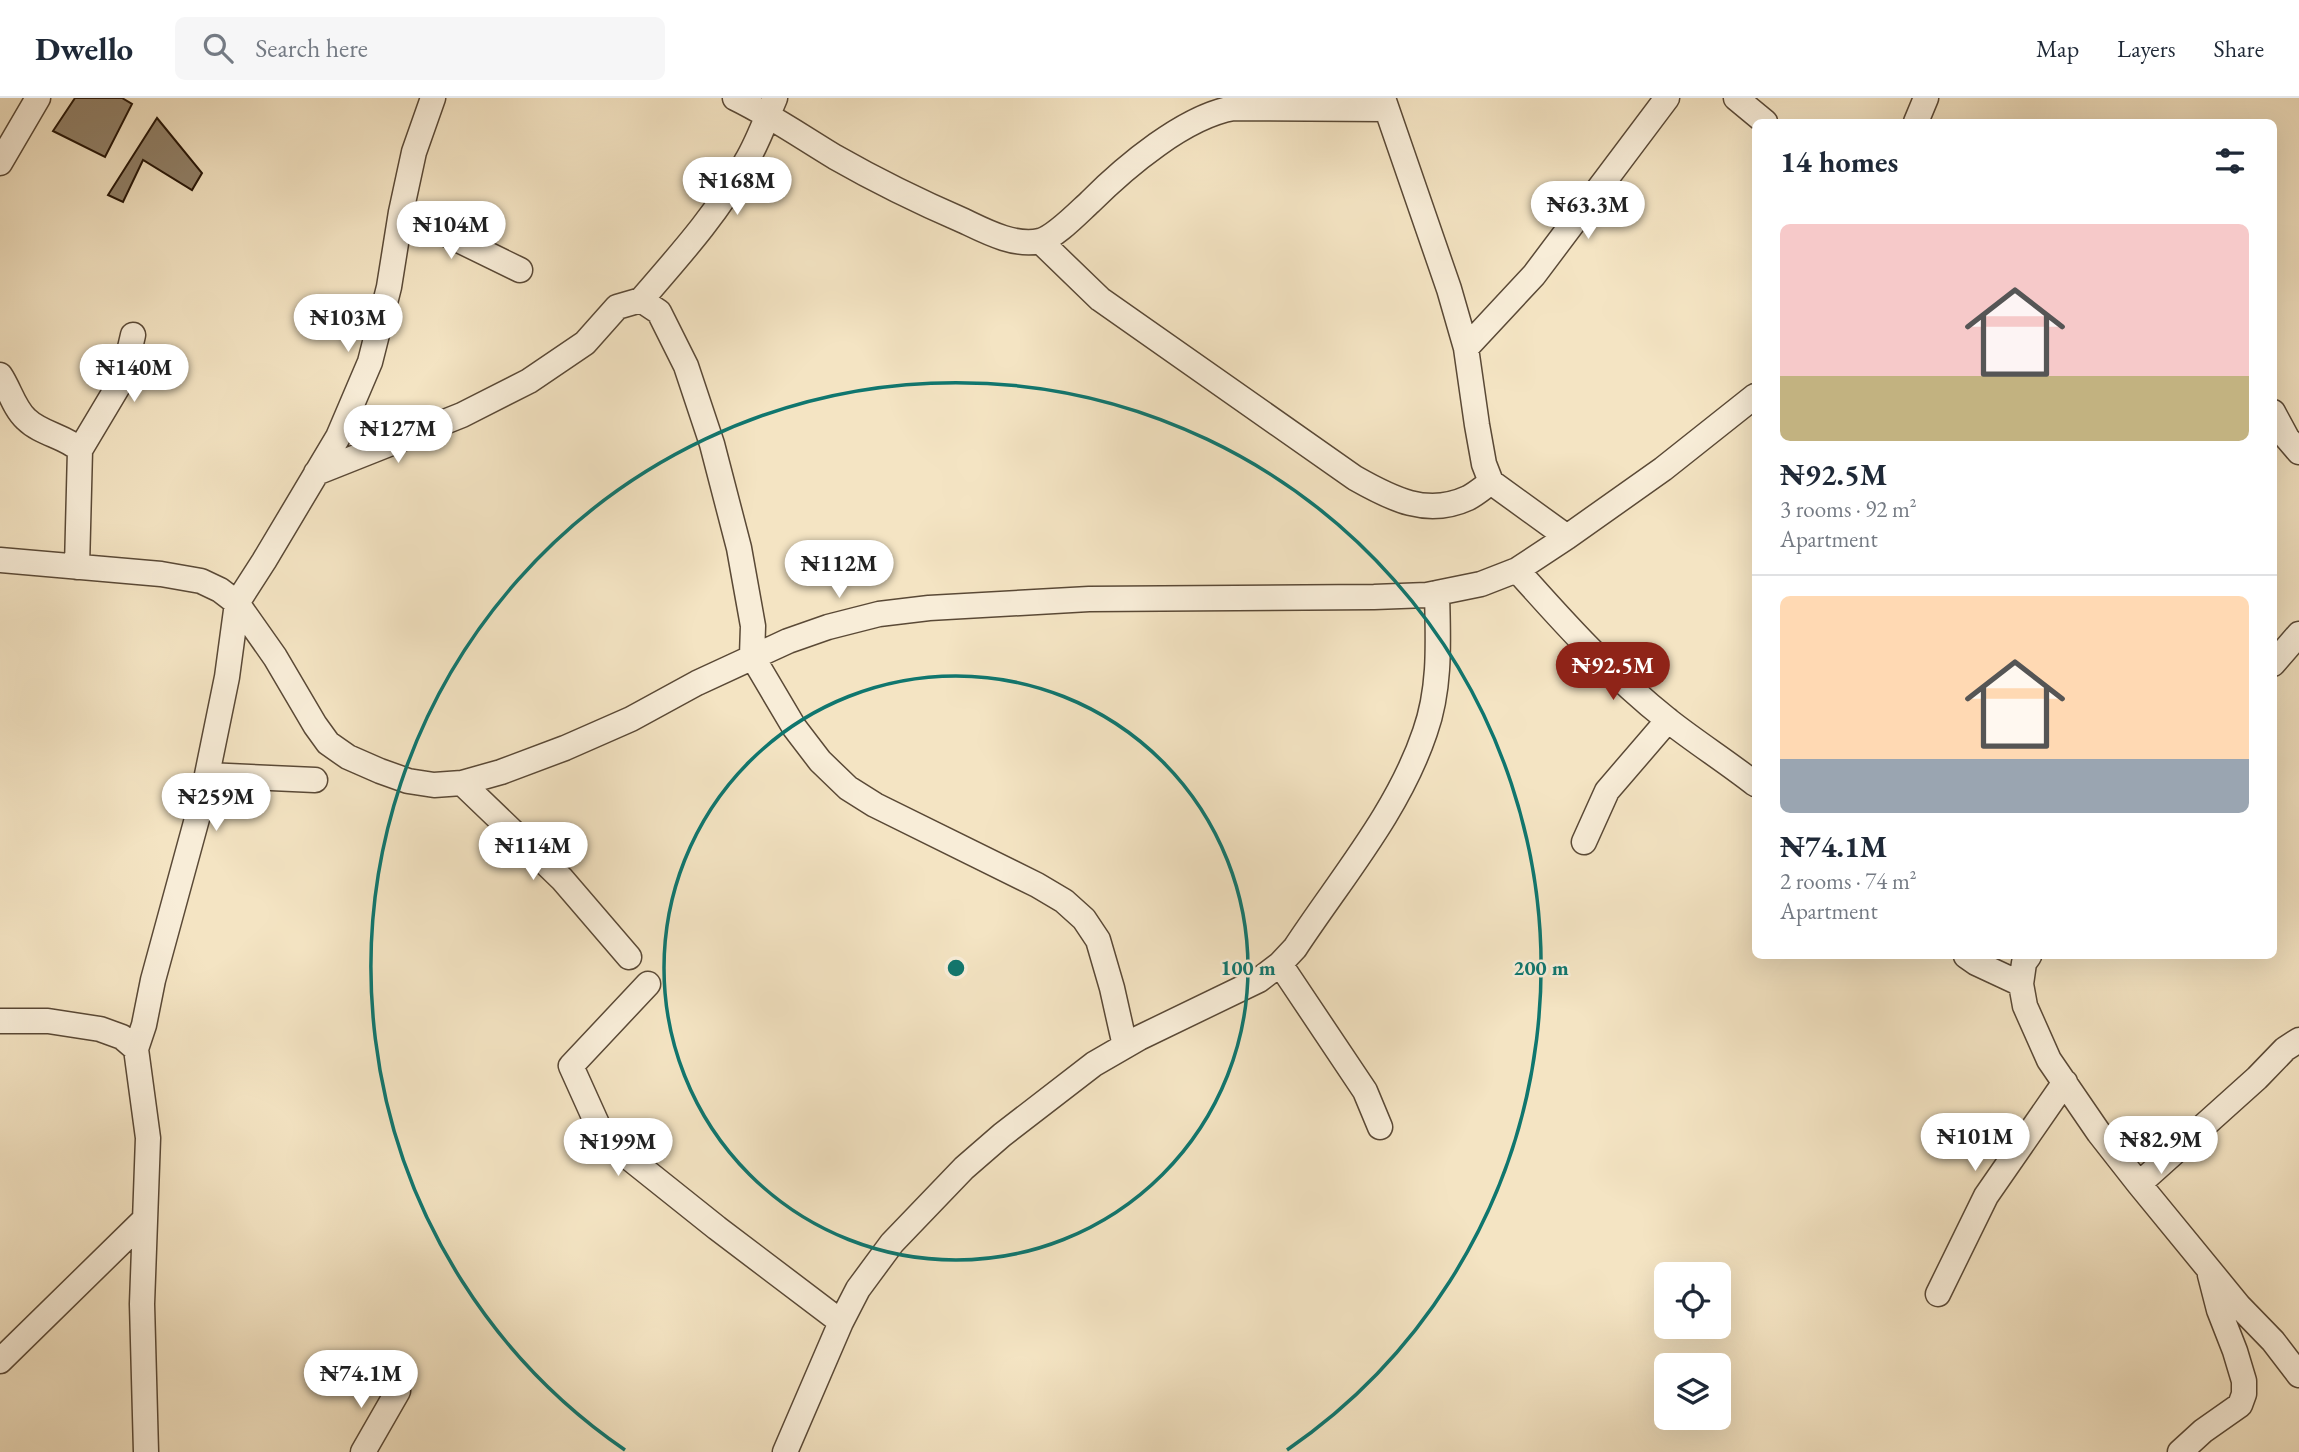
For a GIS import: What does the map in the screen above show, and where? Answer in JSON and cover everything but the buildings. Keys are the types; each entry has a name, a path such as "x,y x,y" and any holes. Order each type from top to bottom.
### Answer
{"street":[{"path":"0,163 38,98"},
{"path":"146,1452 142,1304 148,1138 135,1049 144,1025 153,980 207,775 228,677 236,603 338,437 370,362 389,287 414,152 433,98"},
{"path":"735,98 772,106 833,155 924,204 1015,241 1041,241 1070,222 1113,179 1145,153 1215,111 1234,108 1385,104 1449,289 1466,348 1484,464 1491,482 1567,537"},
{"path":"1466,348 1534,275 1667,98"},
{"path":"1735,98 1761,119"},
{"path":"1917,119 1926,98"},
{"path":"316,473 462,415 529,381 585,343 617,307 641,300 694,238 718,204 747,161 772,106"},
{"path":"401,212 520,270"},
{"path":"1041,241 1100,299 1355,478 1389,497 1435,508 1469,498 1491,482"},
{"path":"641,300 659,312 686,366 712,444 739,548 753,626 752,656 794,727 820,761 848,788 896,816 1037,885 1064,901 1084,919 1098,940 1125,1046"},
{"path":"77,567 80,450 122,378 133,335"},
{"path":"0,375 24,418 36,427 72,443 80,450"},
{"path":"0,560 161,574 201,581 220,590 236,603 275,657 314,725 328,743 348,757 408,781 434,785 462,783 501,772 565,748 631,719 752,656 828,627 879,614 929,608 1089,598 1374,597 1437,593 1481,584 1517,570 1567,537 1662,469 1752,398"},
{"path":"2277,420 2287,439 2299,452"},
{"path":"1517,570 1571,631 1615,673 1668,720 1752,782"},
{"path":"785,1452 858,1289 892,1243 964,1168 1094,1064 1259,980 1295,948 1402,788 1426,730 1438,667 1437,593"},
{"path":"2277,659 2299,634"},
{"path":"1584,842 1606,791 1668,720"},
{"path":"207,775 314,780"},
{"path":"462,783 562,879 629,957"},
{"path":"1970,959 2021,984"},
{"path":"2027,959 2021,984 2025,1006 2049,1060 2099,1133 2139,1184 2299,1375"},
{"path":"1280,964 1365,1091 1380,1127"},
{"path":"648,984 572,1066 603,1137 841,1322"},
{"path":"0,1021 48,1021 100,1029 122,1037 135,1049"},
{"path":"2139,1184 2285,1049 2299,1041"},
{"path":"1938,1294 1986,1196 2064,1082"},
{"path":"0,1360 145,1219"},
{"path":"2180,1452 2203,1431 2240,1405 2244,1394 2244,1381 2219,1310 2208,1267"},
{"path":"363,1452 398,1391"}]}
